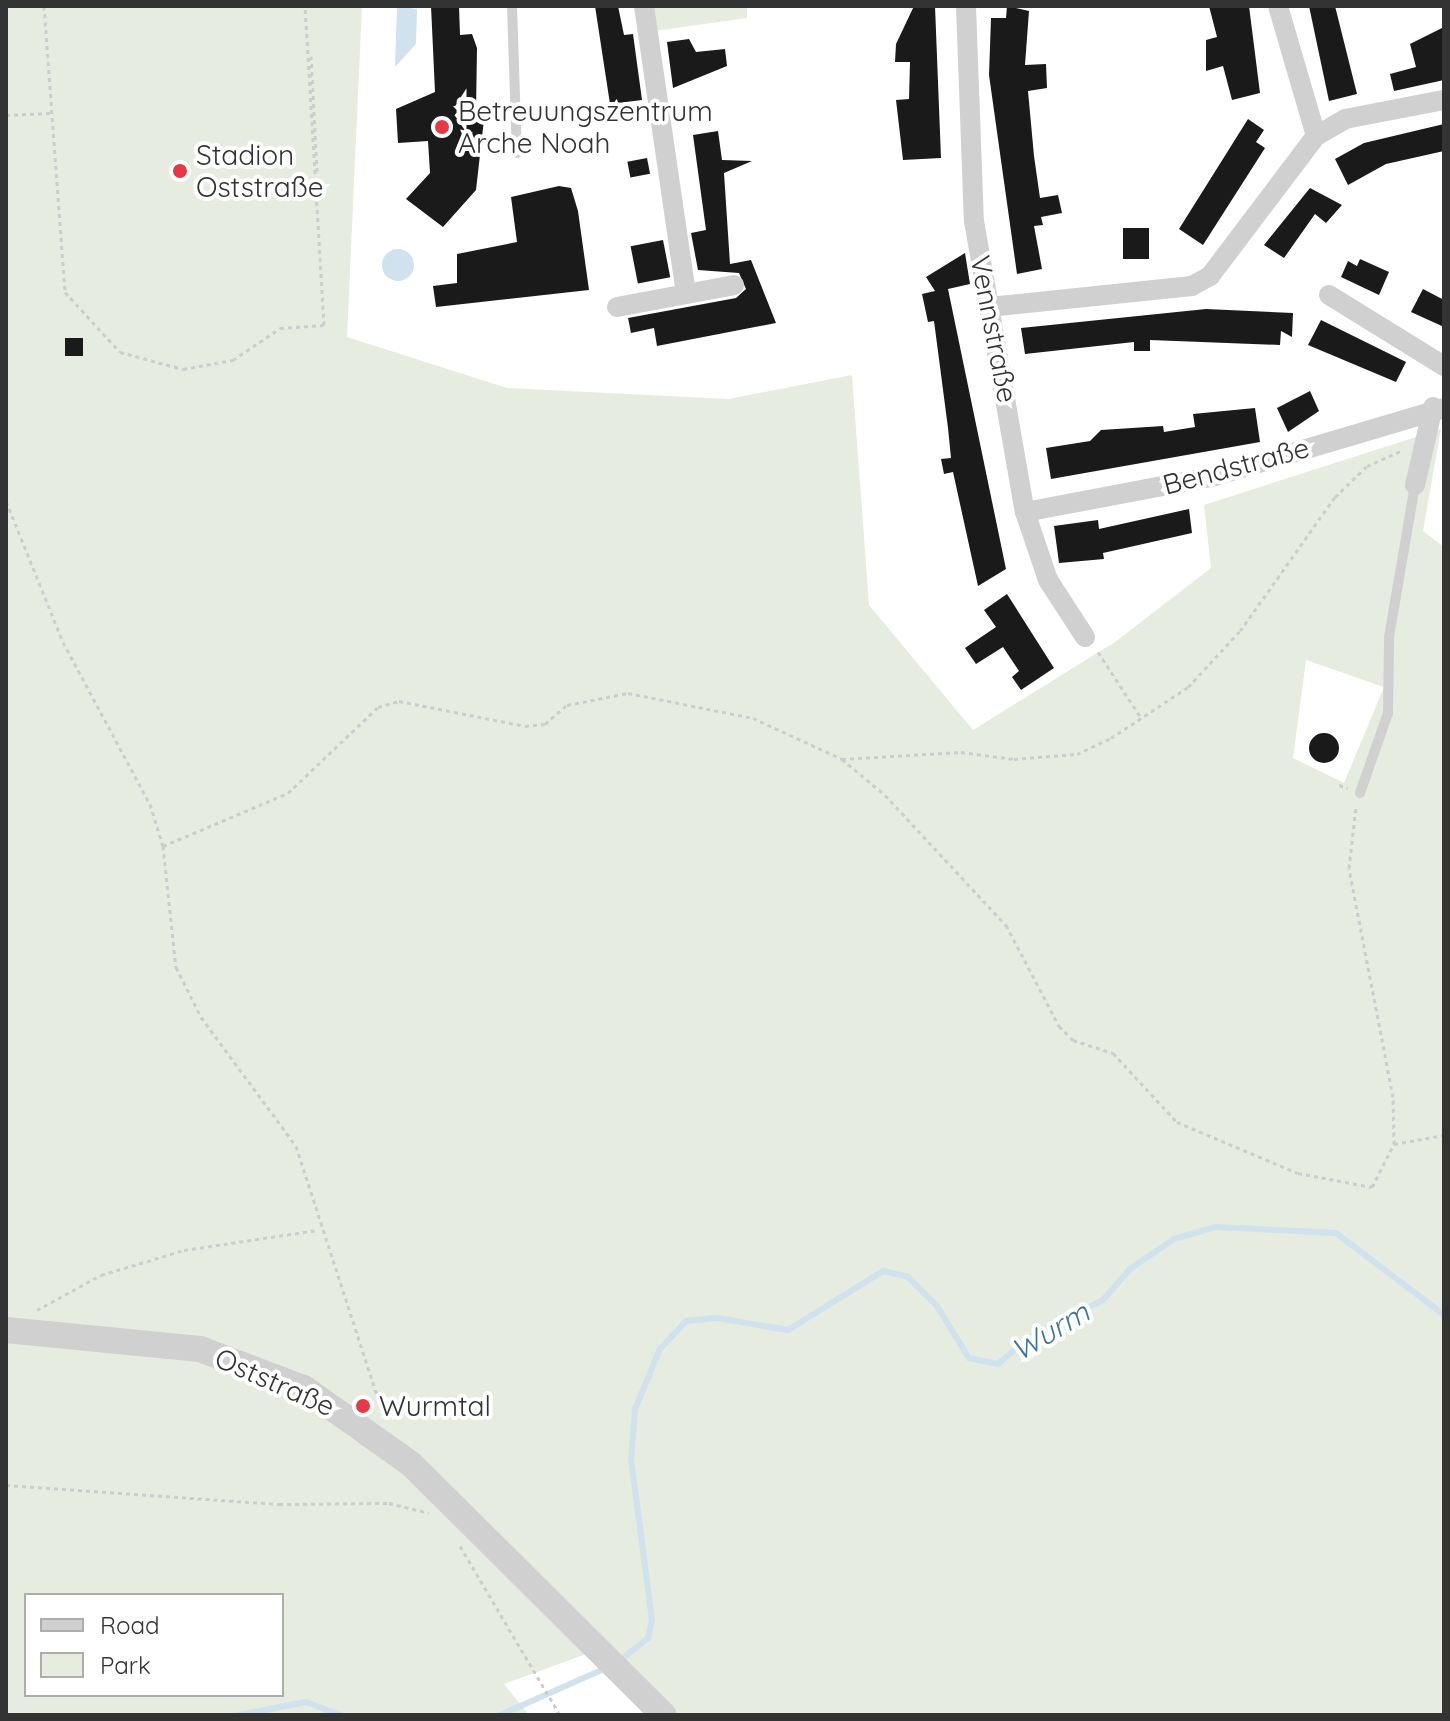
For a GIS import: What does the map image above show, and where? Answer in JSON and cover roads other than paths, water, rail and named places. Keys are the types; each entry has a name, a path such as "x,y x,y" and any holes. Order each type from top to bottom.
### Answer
{"street":[{"path":"644,6 686,294"},
{"name":"Vennstraße","path":"966,6 964,102 989,307 1025,512 1048,580 1085,637"},
{"path":"1278,6 1316,136"},
{"path":"989,307 1192,286 1210,276 1316,136 1345,119 1444,100"},
{"path":"617,307 734,285"},
{"path":"1329,295 1444,366"},
{"path":"1415,485 1424,442 1438,407"},
{"name":"Bendstraße","path":"1025,512 1215,476 1438,407"},
{"name":"Oststraße","path":"9,1331 200,1349 304,1388 411,1464 664,1715"}],"lane":[{"path":"512,6 517,153"},
{"path":"1360,793 1388,713 1389,637 1415,485"}],"water":[{"path":"397,6 417,9 416,44 395,67"},
{"path":"398,249 410,253 414,265 410,277 398,281 386,277 382,265 386,253"}],"waterway":[{"name":"Wurm","path":"619,1661 648,1638 652,1620 631,1459 635,1409 660,1349 686,1321 717,1318 788,1330 883,1271 908,1277 937,1306 969,1358 998,1364 1027,1339 1103,1300 1130,1269 1174,1239 1216,1227 1336,1233 1444,1315"},
{"name":"Wurm","path":"500,1715 606,1668"},
{"name":"Wurm","path":"239,1715 306,1702 340,1715"}],"place":[{"name":"Betreuungszentrum Arche Noah","path":"442,127"},
{"name":"Stadion Oststraße","path":"180,171"},
{"name":"Wurmtal","path":"363,1406"}]}
